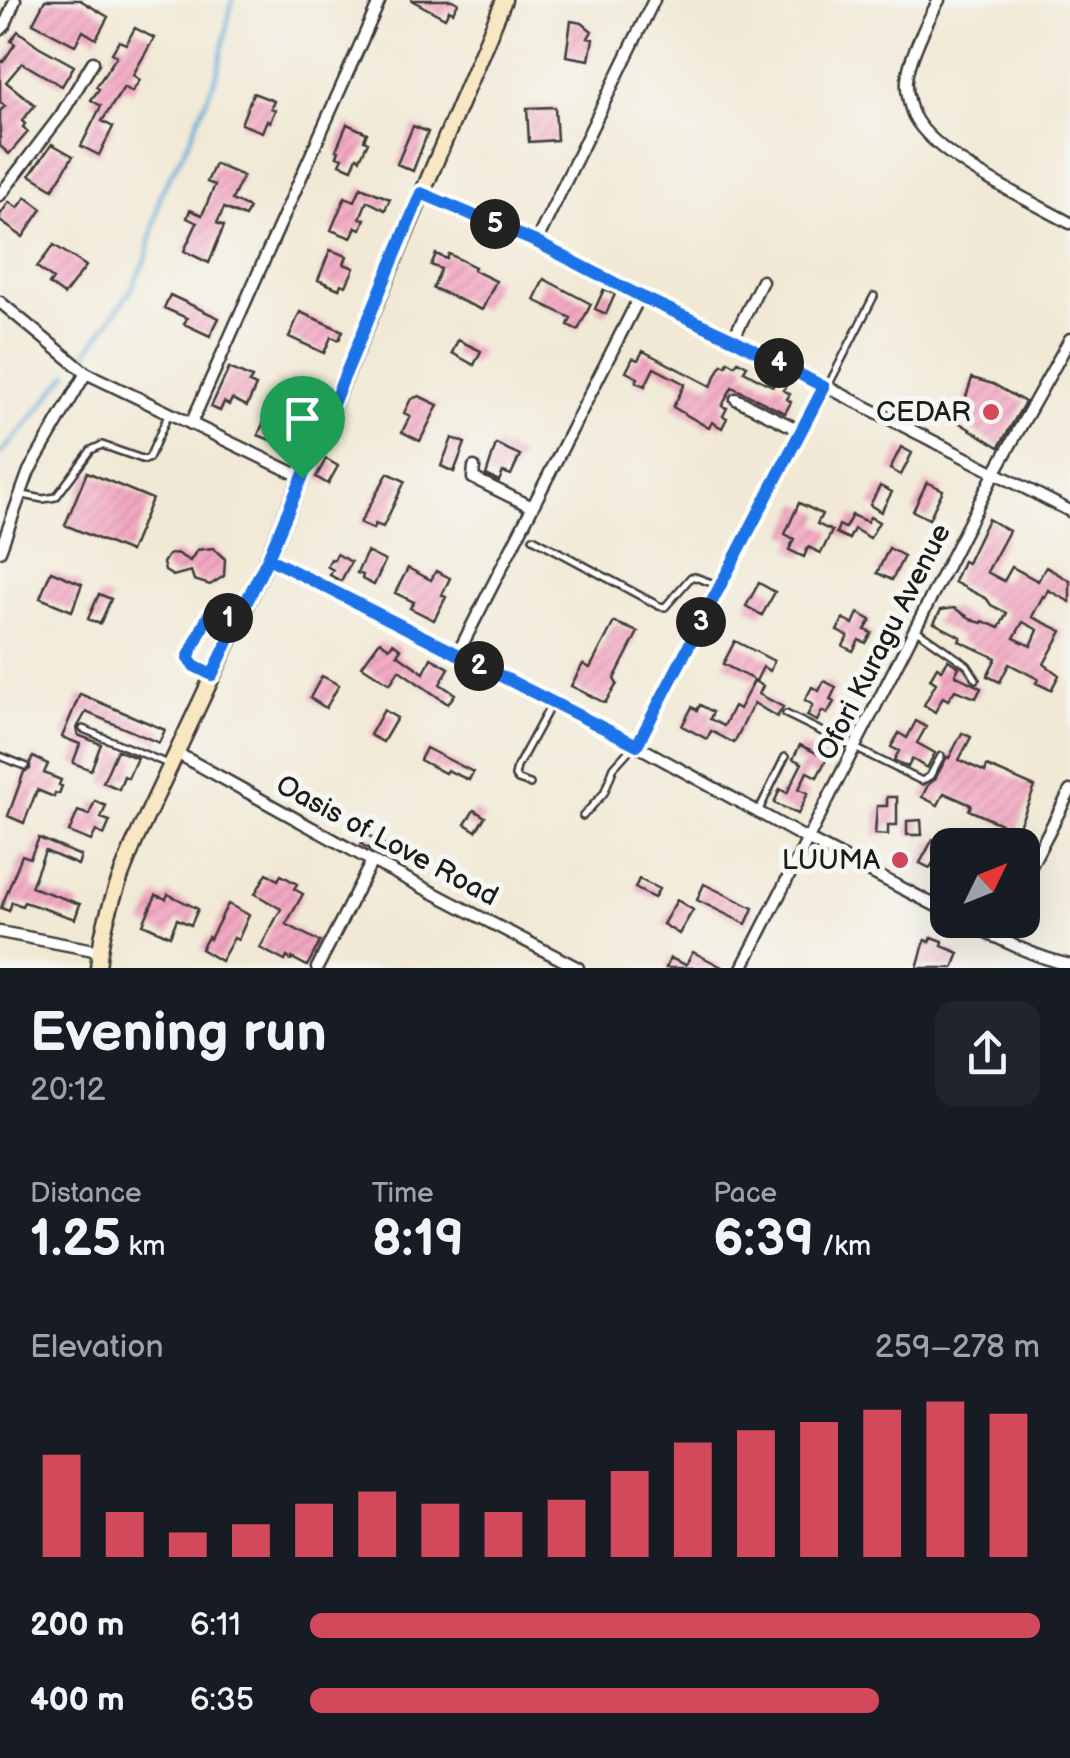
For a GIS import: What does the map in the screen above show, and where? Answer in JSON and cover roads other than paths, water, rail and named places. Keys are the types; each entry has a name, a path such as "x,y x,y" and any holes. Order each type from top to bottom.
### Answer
{"street":[{"path":"0,30 15,0"},
{"path":"191,424 380,0"},
{"path":"98,968 99,951 122,874 172,758 268,558 504,0"},
{"path":"536,242 654,0"},
{"path":"938,0 907,80 913,116 933,141 965,164 1070,222"},
{"path":"0,196 61,115 93,62"},
{"path":"421,193 536,242 1070,511"},
{"path":"733,339 762,281"},
{"path":"457,655 640,296"},
{"path":"0,302 86,372 302,478"},
{"name":"Ofori Kuragu Avenue","path":"742,968 996,472 1070,338"},
{"path":"0,551 29,471 86,372"},
{"path":"636,744 826,388"},
{"path":"736,399 801,431"},
{"path":"474,467 473,478 532,508"},
{"path":"268,558 636,744 930,903"},
{"name":"Oasis of Love Road","path":"172,758 578,968"},
{"path":"1040,848 1070,791"},
{"path":"316,968 372,860"},
{"path":"0,932 99,951"},
{"path":"998,938 1070,965"}],"lane":[{"path":"826,388 874,296"},
{"path":"20,494 56,498 92,450 102,445 145,460 170,413"},
{"path":"533,538 659,606 665,606 691,577 720,586"},
{"path":"212,675 194,666 188,658 210,614 236,621"},
{"path":"916,628 967,665 976,678"},
{"path":"530,784 518,780 516,767 552,703"},
{"path":"786,714 922,781 930,776 941,756"},
{"path":"83,729 172,758"},
{"path":"583,816 604,794 614,767 636,744"},
{"path":"0,756 25,766"},
{"path":"758,812 786,756"}],"waterway":[{"path":"82,360 131,290 147,256 161,193 190,139 218,72 232,0"},
{"path":"0,454 68,373"}],"place":[{"name":"CEDAR","path":"991,412"},
{"name":"LUUMA","path":"900,860"}]}
